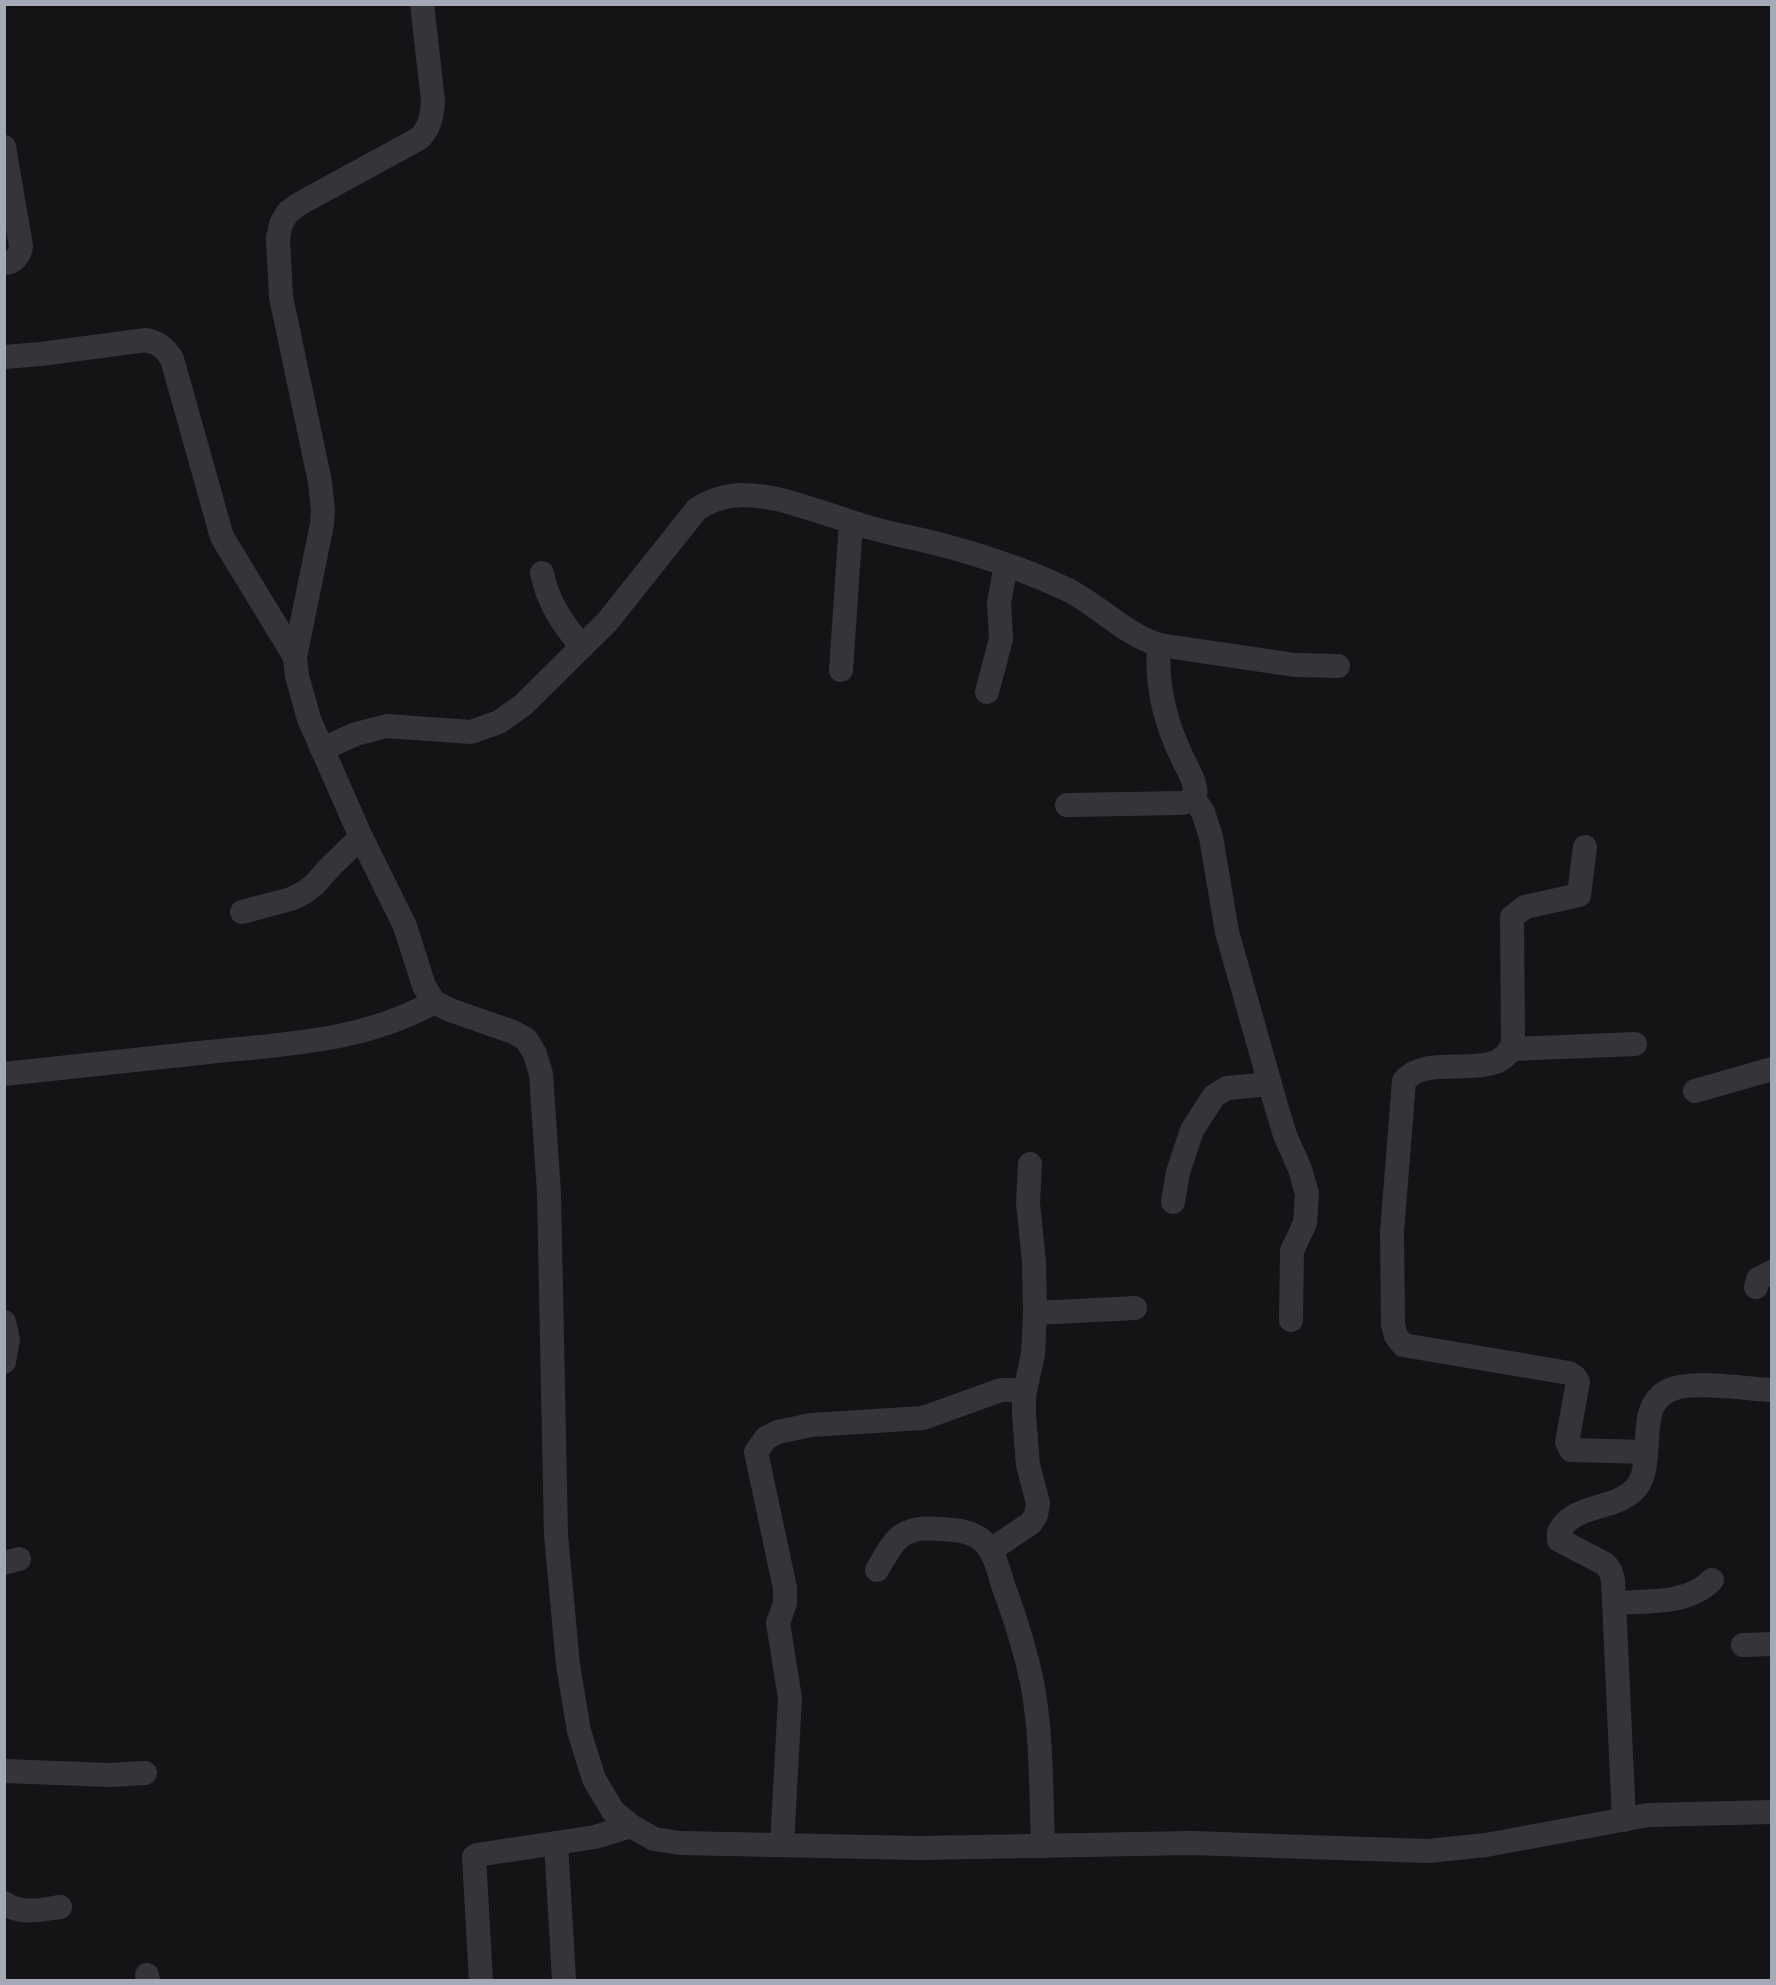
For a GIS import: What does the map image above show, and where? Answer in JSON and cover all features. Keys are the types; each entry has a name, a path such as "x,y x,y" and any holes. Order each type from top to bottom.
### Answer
{"street":[{"path":"422,4 432,101 432,115 428,127 420,138 288,212 278,238 282,305 320,482 323,510 295,657 297,676 309,719 361,837 405,926 424,986 434,1002 526,1039 535,1054 541,1074 549,1193 556,1535 568,1665 579,1731 594,1779 613,1811 631,1826 654,1839 680,1843 917,1848 1191,1843 1428,1851 1463,1848 1648,1815 1772,1812"},
{"path":"4,147 21,246 20,254 15,259 4,263"},
{"path":"4,357 146,340 156,342 165,349 172,359 222,537 295,657"},
{"path":"322,749 356,734 387,726 471,732 499,722 523,705 607,622 697,509 709,502 743,495 762,496 851,522 948,546 1036,575 1069,591 1124,627 1159,645 1295,665 1338,666"},
{"path":"841,670 851,522"},
{"path":"987,692 1001,639 999,603 1006,565"},
{"path":"542,573 544,587 551,604 562,623 582,647"},
{"path":"1159,645 1158,662 1164,704 1180,754 1194,785 1196,792 1194,799"},
{"path":"1067,805 1184,803 1194,799"},
{"path":"1194,799 1203,812 1211,837 1227,932 1285,1135 1300,1169 1307,1194 1305,1223 1292,1251 1291,1320"},
{"path":"242,912 291,899 305,892 361,837"},
{"path":"1585,847 1579,895 1525,907 1512,917 1512,1042 1506,1057 1494,1063 1422,1069 1410,1073 1404,1080 1392,1232 1393,1324 1396,1336 1403,1345 1569,1373 1578,1382 1567,1442 1571,1450 1646,1452"},
{"path":"4,1074 299,1043 356,1033 411,1015 434,1002"},
{"path":"1511,1049 1635,1044"},
{"path":"1695,1091 1772,1069"},
{"path":"1173,1202 1179,1172 1192,1130 1214,1096 1227,1088 1270,1084"},
{"path":"991,1550 1018,1534 1031,1523 1036,1515 1038,1503 1028,1465 1025,1441 1025,1390 1033,1354 1035,1312 1034,1262 1028,1203 1030,1164"},
{"path":"1035,1312 1135,1308"},
{"path":"4,1322 8,1339 4,1362"},
{"path":"1624,1820 1614,1603 1610,1570 1605,1564 1559,1540 1559,1532 1569,1520 1579,1514 1624,1498 1641,1483 1650,1415 1655,1402 1664,1393 1677,1387 1694,1385 1772,1390"},
{"path":"782,1845 789,1698 778,1623 785,1603 785,1588 756,1452 766,1438 778,1432 811,1425 923,1418 988,1393 1001,1390 1025,1390"},
{"path":"877,1570 899,1536 913,1530 931,1528 966,1531 980,1538 991,1550 1021,1635 1032,1684 1040,1761 1043,1846"},
{"path":"1614,1603 1672,1599 1704,1588 1712,1580"},
{"path":"1743,1645 1772,1644"},
{"path":"4,1771 110,1775 145,1773"},
{"path":"481,1980 474,1857 595,1837 631,1826"},
{"path":"556,1843 564,1980"},
{"path":"4,1903 26,1912 60,1907"}]}
